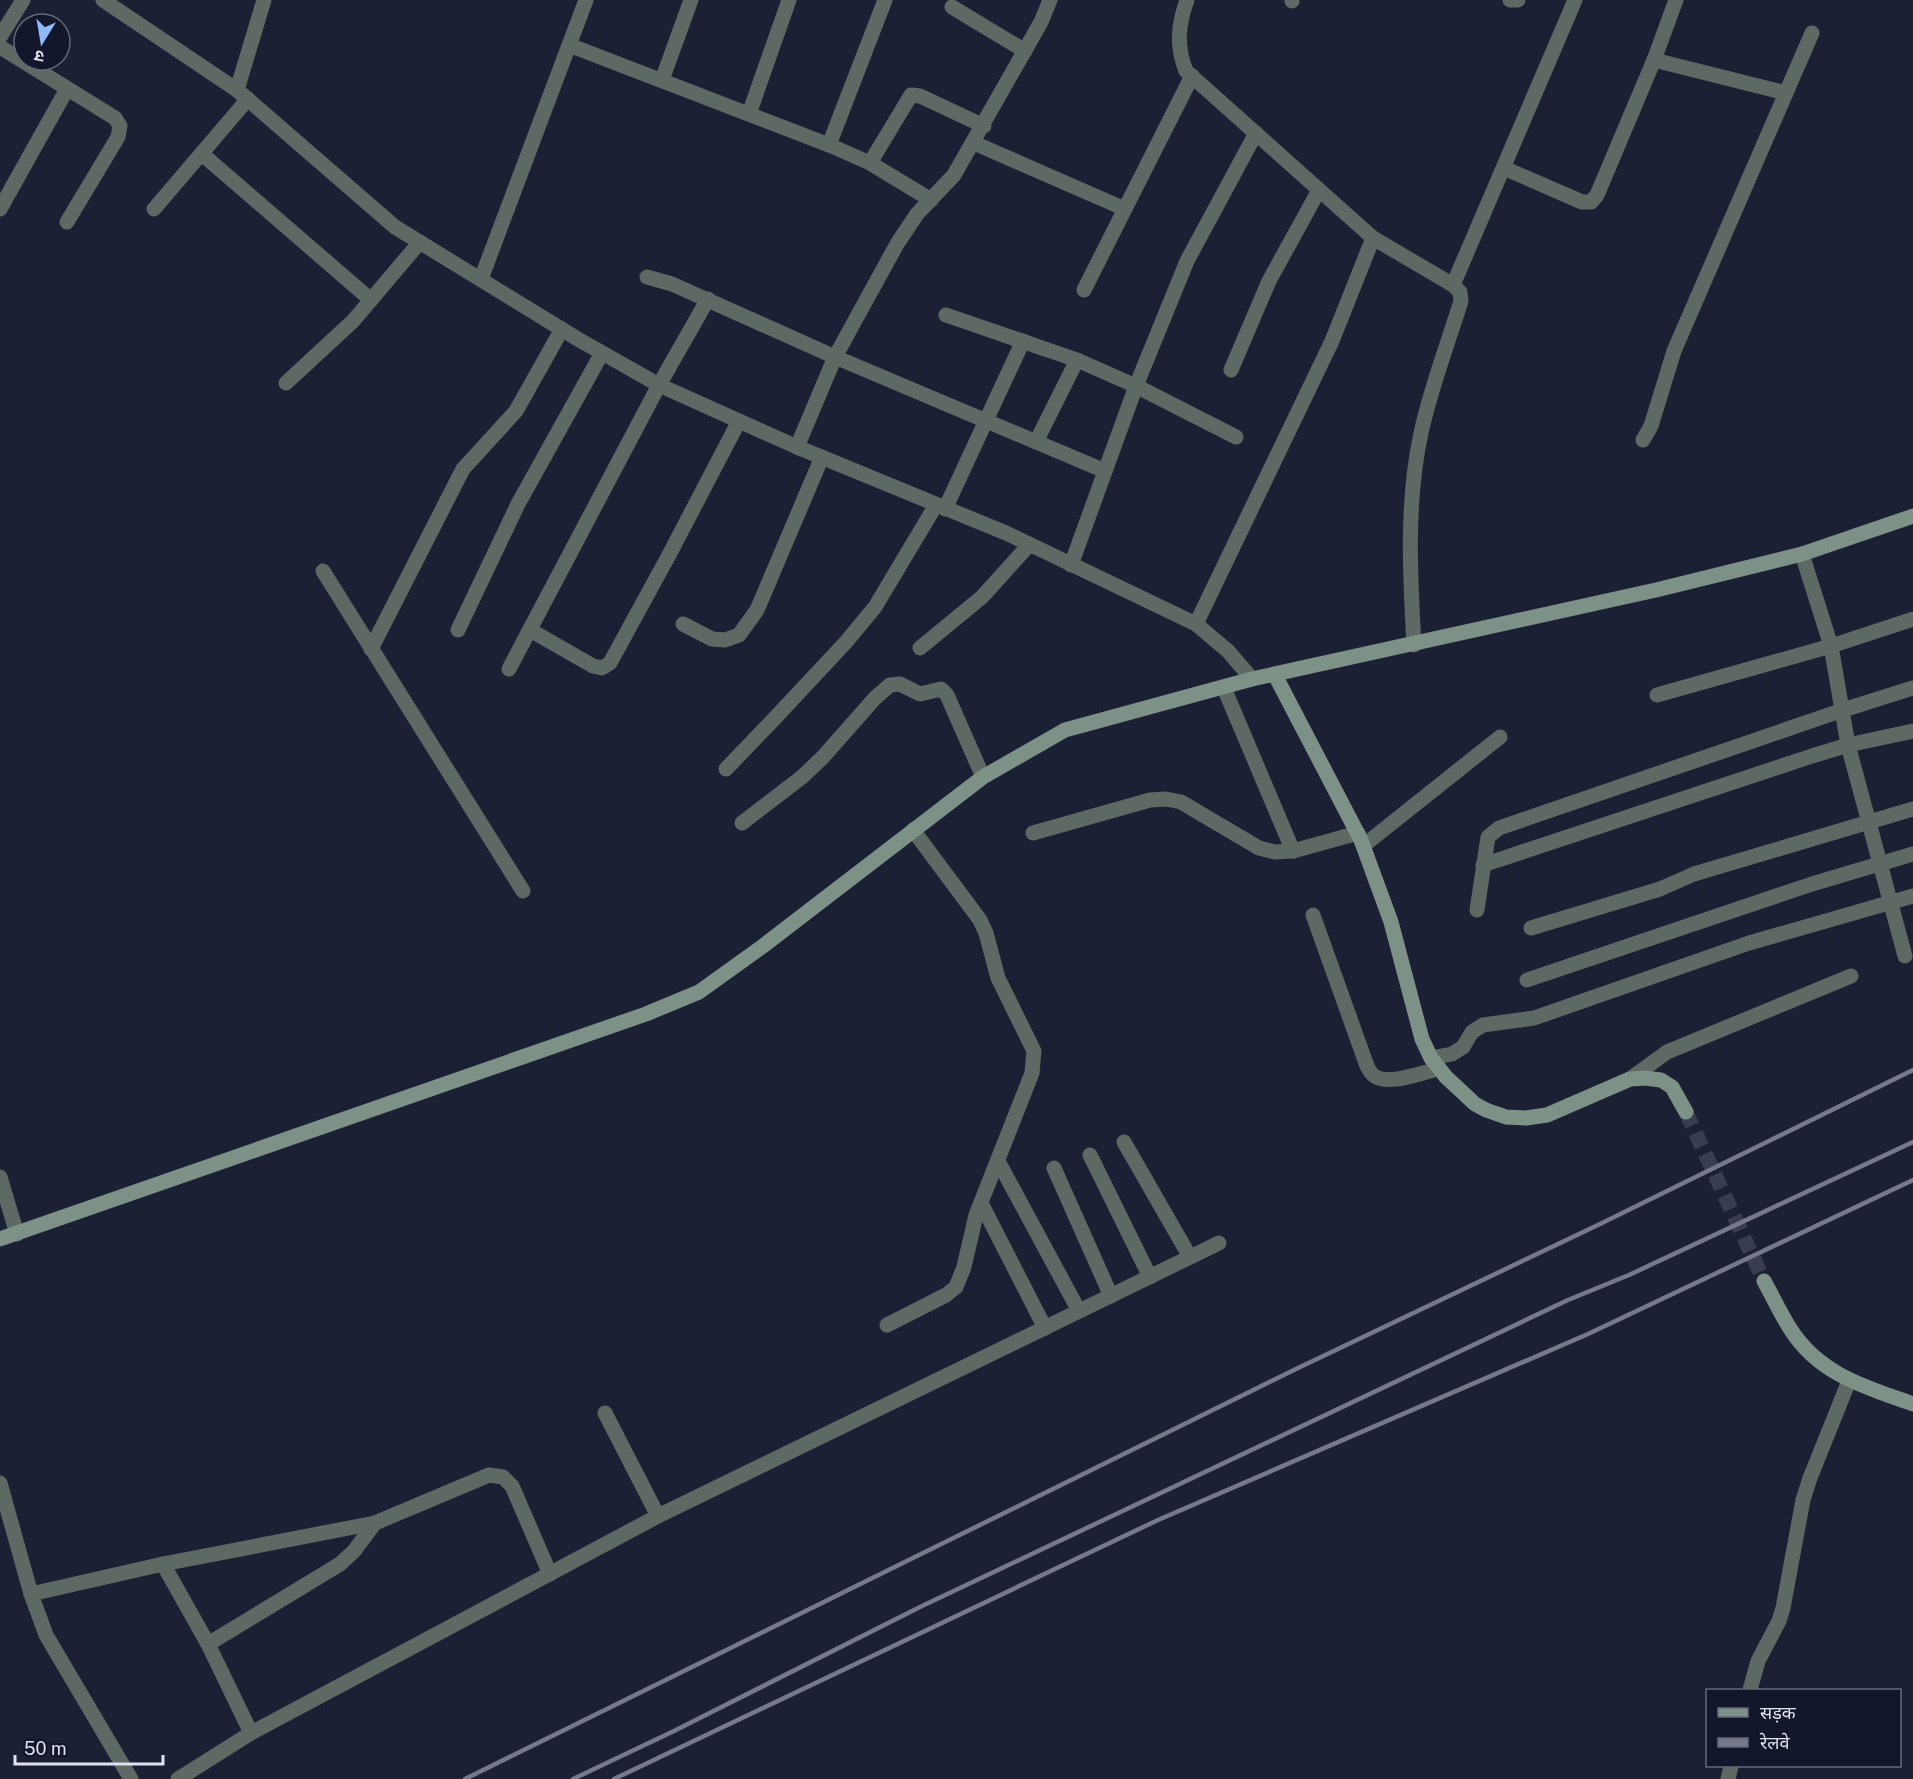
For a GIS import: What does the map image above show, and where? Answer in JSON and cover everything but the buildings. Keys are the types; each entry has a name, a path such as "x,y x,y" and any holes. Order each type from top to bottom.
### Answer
{"main road":[{"path":"0,1239 699,993 983,777 1065,730 1252,680 1656,590 1802,554 1913,516"},
{"path":"1275,675 1361,839 1390,922 1422,1039 1439,1068 1475,1104 1506,1117 1526,1118 1546,1114 1630,1079 1645,1078 1661,1080 1672,1088 1686,1112"},
{"path":"1764,1281 1792,1332 1812,1355 1830,1370 1849,1381 1913,1404"}],"street":[{"path":"0,37 23,0"},
{"path":"103,0 243,94 395,227 602,353 659,385 797,447 1029,545 1196,624 1228,651 1252,680"},
{"path":"154,209 202,154 243,94 264,0"},
{"path":"482,279 586,0"},
{"path":"662,80 690,0"},
{"path":"749,114 789,0"},
{"path":"829,145 885,0"},
{"path":"797,447 835,357 897,244 917,214 954,175 984,126 1041,22 1050,0"},
{"path":"1187,0 1178,36 1179,55 1186,71 1373,238 1453,285 1460,292 1461,300 1421,431 1415,465 1410,562 1414,645"},
{"path":"1510,0 1518,0"},
{"path":"1453,285 1575,0"},
{"path":"1503,168 1582,202 1591,202 1597,195 1654,60 1676,0"},
{"path":"952,7 1025,51"},
{"path":"1643,440 1651,426 1674,351 1812,33"},
{"path":"569,45 829,145 870,163 931,200"},
{"path":"0,47 114,118 120,126 118,137 68,222"},
{"path":"1654,60 1786,93"},
{"path":"1084,290 1192,76"},
{"path":"0,209 67,89"},
{"path":"870,163 910,95 920,96 984,126"},
{"path":"1071,565 1136,386 1187,261 1256,133"},
{"path":"974,143 1125,209"},
{"path":"202,154 370,300"},
{"path":"1231,370 1269,280 1319,190"},
{"path":"1196,624 1332,341 1373,238"},
{"path":"286,383 340,334 420,242"},
{"path":"647,277 672,284 708,299 835,357 1105,471"},
{"path":"509,669 659,385 708,299"},
{"path":"946,315 1077,360 1136,386 1236,437"},
{"path":"371,648 463,469 516,411 562,329"},
{"path":"726,768 846,642 875,607 941,507 986,421 1023,340"},
{"path":"458,630 518,504 602,353"},
{"path":"1036,442 1077,360"},
{"path":"530,630 593,666 602,668 610,663 739,421"},
{"path":"683,624 712,639 725,640 739,635 757,610 822,457"},
{"path":"920,648 982,597 1029,545"},
{"path":"1802,554 1831,646 1848,745 1905,956"},
{"path":"323,571 523,891"},
{"path":"1657,695 1831,646 1913,619"},
{"path":"742,822 802,777 824,757 875,698 890,685 900,684 920,694 941,689 947,695 983,777"},
{"path":"1224,688 1293,851"},
{"path":"1477,910 1488,837 1498,828 1913,688"},
{"path":"1483,865 1848,745 1913,731"},
{"path":"1033,833 1150,800 1166,799 1181,802 1259,848 1275,852 1361,839 1500,737"},
{"path":"1531,928 1660,889 1694,874 1869,824 1913,809"},
{"path":"887,1325 946,1295 956,1287 964,1267 976,1215 1028,1088 1034,1061 1034,1051 1029,1039 994,966 987,933 972,907 913,830"},
{"path":"1527,980 1812,884 1913,854"},
{"path":"1313,915 1366,1066 1375,1076 1396,1080 1439,1068 1452,1054 1463,1047 1472,1032 1483,1025 1533,1018 1749,943 1913,896"},
{"path":"1630,1079 1666,1052 1851,976"},
{"path":"1124,1142 1190,1257"},
{"path":"1090,1155 1150,1277"},
{"path":"998,1161 1079,1311"},
{"path":"1053,1168 1111,1296"},
{"path":"0,1177 18,1234"},
{"path":"981,1203 1045,1328"},
{"path":"178,1779 251,1733 658,1516 1219,1243"},
{"path":"1750,1689 1758,1661 1779,1621 1783,1608 1806,1489 1849,1381"},
{"path":"605,1413 658,1516"},
{"path":"32,1594 162,1564 375,1523 489,1475 503,1477 512,1486 549,1574"},
{"path":"0,1483 46,1635 131,1779"},
{"path":"208,1644 340,1564 354,1551 375,1523"},
{"path":"162,1564 208,1644 251,1733"}],"tunnel":[{"path":"1686,1112 1764,1281"}],"railway":[{"path":"465,1779 1296,1369 1600,1224 1913,1070"},
{"path":"573,1779 674,1731 920,1607 1568,1300 1629,1275 1913,1142"},
{"path":"614,1779 1158,1520 1588,1334 1913,1180"}]}
